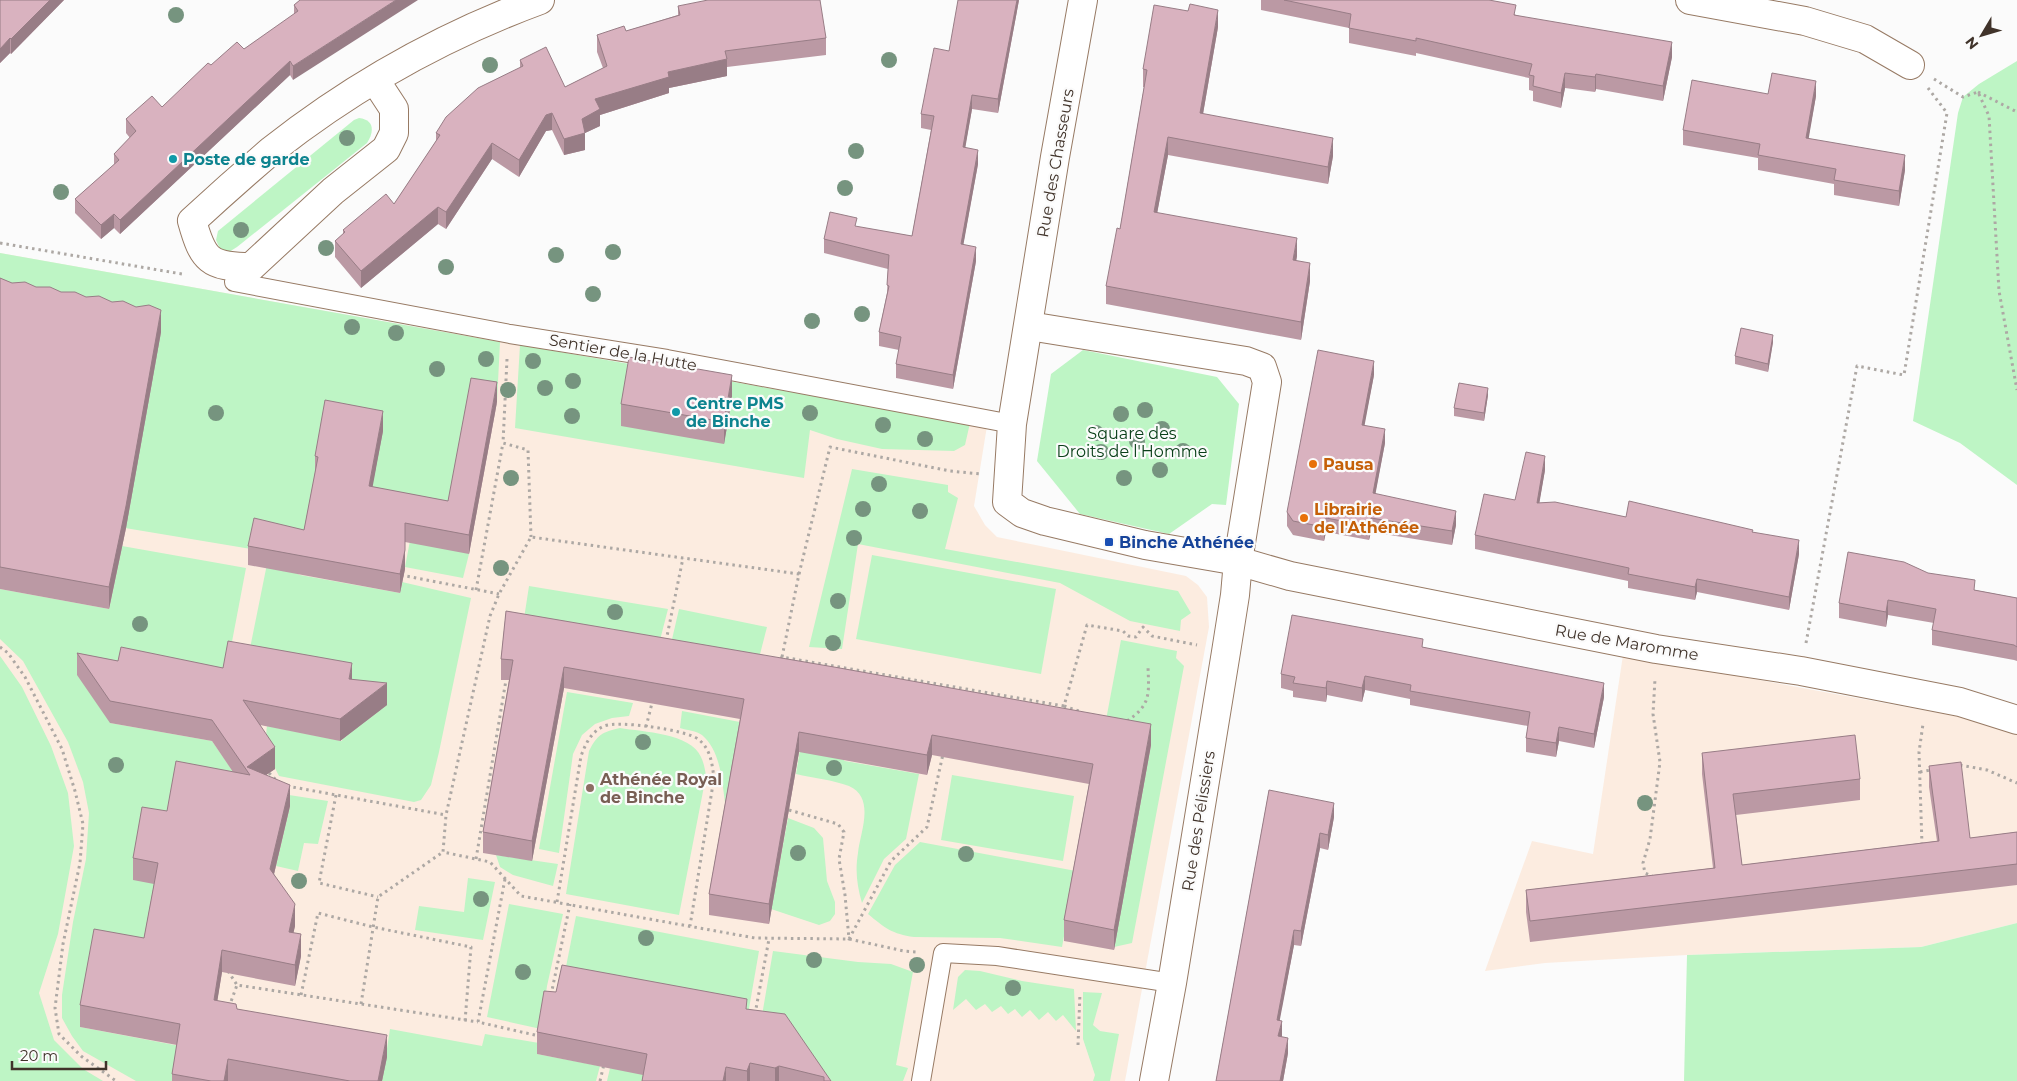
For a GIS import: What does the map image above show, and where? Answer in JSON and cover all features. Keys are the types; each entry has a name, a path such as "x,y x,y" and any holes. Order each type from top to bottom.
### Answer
{"street":[{"path":"375,80 394,108 394,133 386,148 333,191 250,266 230,267 209,260 199,244 192,221 273,150 319,116 375,80 428,50 473,28 540,0"},
{"name":"Rue des Chasseurs","path":"1008,476 1012,424 1029,326 1054,156 1083,0"},
{"path":"1690,0 1805,21 1865,38 1910,65"},
{"name":"Rue des Pélissiers","path":"1029,326 1246,361 1262,368 1267,382 1238,561 1226,652 1172,983 1154,1081"},
{"name":"Rue de Maromme","path":"1008,476 1007,502 1022,513 1045,521 1145,545 1238,561 1290,576 1656,649 1801,671 1960,702 2017,720"}],"lane":[{"name":"Sentier de la Hutte","path":"234,282 510,334 657,357 1012,424"},
{"path":"921,1081 943,953 998,956 1172,983"}],"path":[{"path":"1910,65 1964,97 1978,92 2017,112"},
{"path":"1801,671 1857,366 1904,375 1947,112 1910,65"},
{"path":"1978,92 1989,116 1999,291 2017,390"},
{"path":"0,243 145,267"},
{"path":"476,590 503,443 510,334"},
{"path":"443,852 446,815 490,616 499,594 531,537 528,450 503,443"},
{"path":"778,664 782,657 799,574 830,447 950,471 1008,476"},
{"path":"531,537 799,574"},
{"path":"664,650 683,558"},
{"path":"395,574 499,594"},
{"path":"1064,706 1087,625 1122,631 1128,636 1136,637 1143,627 1152,636 1226,652"},
{"path":"0,647 8,654 25,677 62,749 83,824 80,863 63,944 55,1008 59,1034 81,1056 116,1081"},
{"path":"1656,649 1653,714 1660,762 1650,839 1643,863 1645,873 1662,880"},
{"path":"782,657 1064,706 1089,714"},
{"path":"1125,722 1138,714 1149,696 1148,667"},
{"path":"476,859 506,680"},
{"path":"955,695 956,688"},
{"path":"1922,849 1919,752 1922,726 1930,697"},
{"path":"646,727 652,703"},
{"path":"557,902 580,756 588,738 604,726 617,723 669,730 698,739 710,753 714,778 690,926"},
{"path":"849,940 891,861 927,827 943,751"},
{"path":"1951,766 1959,765 1987,770 2017,783"},
{"path":"1920,772 1935,769"},
{"path":"269,773 280,784 446,815"},
{"path":"336,795 319,883 378,897"},
{"path":"789,810 838,824 844,832 839,859 845,895 849,940"},
{"path":"361,1004 378,897 443,852 490,862 521,896 755,938 849,940 904,951 943,953"},
{"path":"478,1022 505,879"},
{"path":"554,1000 551,995 570,904"},
{"path":"301,995 318,913 471,948 465,1021"},
{"path":"754,1019 769,939"},
{"path":"226,969 238,985 478,1022 540,1036"},
{"path":"1078,1045 1080,970"},
{"path":"228,1008 238,985"},
{"path":"600,1081 605,1059"}],"shaded area":[{"name":"Athénée Royal de Binche","path":"0,253 820,399 987,426 974,506 985,525 997,537 1186,576 1198,585 1207,597 1209,627 1125,1081 0,1081"},
{"path":"1623,655 1955,716 2017,735 2017,923 1921,947 1687,955 1545,963 1485,971 1532,841 1593,854"}],"green space":[{"path":"2017,61 2017,485 1960,443 1913,421 1958,113 1963,97 1979,84"},
{"path":"359,118 368,121 372,127 367,143 237,247 229,252 220,249 216,240 218,231 354,120"},
{"path":"0,253 500,342 497,402 471,397 469,554 463,578 405,567 415,514 304,549 251,549 125,528 0,300"},
{"path":"520,345 970,423 965,445 954,451 882,449 837,439 810,430 804,478 515,428"},
{"name":"Square des Droits de l'Homme","path":"1083,350 1217,377 1239,404 1226,505 1212,504 1169,534 1080,514 1037,461 1051,374"},
{"path":"852,469 948,485 948,492 958,498 945,549 1178,591 1191,613 1181,620 1180,631 1130,621 1060,583 858,544 842,649 809,647"},
{"path":"122,546 246,568 223,689 110,723 212,741 232,770 246,761 158,884 148,934 80,1027 180,1046 174,1081 136,1081 83,1051 62,1018 62,995 73,922 86,859 89,813 83,782 68,742 23,661 0,639 0,589 109,609"},
{"path":"872,555 1056,589 1041,674 856,639"},
{"path":"268,559 300,575 400,593 402,582 471,598 431,785 421,800 414,802 279,776 269,752 267,726 342,741 344,728 241,693"},
{"path":"529,586 668,609 658,648 523,625"},
{"path":"679,609 767,627 757,666 670,648"},
{"path":"1121,640 1177,651 1176,658 1184,666 1132,943 1114,947 1151,745 1106,720"},
{"path":"0,656 22,687 51,746 68,793 74,846 58,934 39,993 54,1040 83,1069 103,1081 0,1081"},
{"path":"567,692 633,703 629,716 612,718 595,724 582,735 573,754 559,853 539,849"},
{"path":"682,711 740,722 726,809 720,769 714,750 702,735 680,728"},
{"path":"620,728 677,738 696,749 703,762 706,776 679,915 566,894 589,751 601,735"},
{"path":"803,731 845,761 919,774 906,839 884,859 862,903 858,884 857,860 864,816 862,799 849,786 796,774"},
{"path":"952,775 1074,796 1063,861 941,840"},
{"path":"276,793 328,801 318,844 304,843 298,871 276,866 290,806"},
{"path":"788,818 814,828 823,838 827,881 835,902 835,914 830,921 819,925 771,909"},
{"path":"920,842 1076,871 1062,947 1000,938 906,936 889,930 879,923 868,914 895,865"},
{"path":"496,855 558,864 553,886 513,875 500,867"},
{"path":"468,878 495,882 483,940 415,930 419,906 464,912"},
{"path":"509,904 563,914 547,986 541,1029 487,1017"},
{"path":"576,916 759,951 747,1020 562,987"},
{"path":"2017,923 2017,1081 1684,1081 1687,955 1921,947"},
{"path":"773,951 858,962 891,964 913,972 896,1065 908,1068 903,1081 815,1081 759,1033"},
{"path":"965,970 980,971 1022,981 1074,989 1076,1031 1063,1015 1056,1021 1048,1012 1039,1020 1030,1010 1022,1017 1015,1009 1008,1014 1001,1006 992,1012 985,1004 976,1010 966,999 953,1010 958,977"},
{"path":"1083,992 1102,993 1093,1025 1100,1031 1119,1034 1110,1081 1093,1081 1095,1075 1083,1039"},
{"path":"390,1029 482,1046 485,1034 539,1043 537,1054 600,1066 596,1081 382,1081"},
{"path":"610,1068 647,1075 646,1081 607,1081"}],"building":[{"path":"0,0 50,0 0,49"},
{"path":"300,0 396,0 293,66 290,61 120,220 114,214 101,225 75,199 119,160 114,154 136,131 126,119 152,96 162,107 208,63 211,65 237,42 244,49 298,11 294,5"},
{"path":"708,0 820,0 826,38 725,51 727,59 668,72 669,77 595,99 600,109 582,119 585,133 564,139 552,113 546,115 519,160 492,143 446,212 438,207 361,271 335,241 345,232 343,230 386,194 394,204 440,135 436,133 446,117 478,88 523,66 520,60 546,47 565,87 607,66 597,35 624,26 626,31 680,15 678,6"},
{"path":"958,0 1017,0 998,99 972,95 963,147 978,150 961,244 976,247 953,375 896,364 901,337 879,332 889,286 887,285 889,255 824,239 830,212 857,218 855,226 912,236 934,116 921,114 934,48 949,51"},
{"path":"1284,0 1489,0 1516,5 1514,15 1672,42 1663,86 1596,74 1595,77 1565,73 1561,93 1533,86 1534,76 1529,75 1532,64 1416,38 1416,41 1349,28 1351,14"},
{"path":"1190,4 1218,10 1200,113 1333,138 1328,167 1168,137 1154,212 1297,238 1293,260 1310,263 1301,322 1106,286 1117,228 1120,229 1147,70 1143,69 1154,5 1188,11"},
{"path":"1772,73 1816,81 1806,138 1905,155 1899,191 1834,180 1836,169 1758,155 1760,144 1683,130 1692,80 1768,94"},
{"path":"0,278 12,283 25,282 36,287 50,287 61,292 75,292 86,297 99,296 112,302 123,301 136,307 149,305 161,310 126,506 109,587 0,567"},
{"path":"1741,328 1773,335 1768,364 1735,356"},
{"path":"1318,350 1374,361 1362,425 1385,429 1373,493 1456,511 1452,531 1371,518 1369,526 1326,518 1324,527 1293,521 1287,512"},
{"path":"629,357 732,375 724,422 621,404"},
{"path":"471,378 497,382 469,535 405,523 405,550 400,574 248,546 254,518 304,530 318,457 315,456 325,400 383,411 369,486 448,501"},
{"path":"1459,383 1488,388 1484,413 1454,408"},
{"path":"1526,452 1545,456 1537,503 1555,502 1626,517 1629,501 1753,530 1752,532 1799,540 1789,597 1697,579 1695,587 1628,574 1629,568 1475,535 1484,494 1515,500"},
{"path":"1848,552 1904,562 1928,573 1975,580 1974,590 2017,598 2017,647 1932,630 1936,609 1888,600 1886,612 1839,603"},
{"path":"506,611 1151,724 1114,930 1064,920 1093,764 932,735 927,755 799,732 769,904 709,894 744,699 564,667 532,841 483,832 513,660 501,659"},
{"path":"1292,615 1423,639 1422,647 1604,683 1594,734 1559,727 1556,743 1526,738 1530,712 1410,691 1411,685 1365,676 1362,688 1327,681 1326,688 1293,683 1295,677 1281,674"},
{"path":"228,641 352,663 349,679 387,683 340,719 243,700 275,747 247,767 290,785 270,869 295,904 289,932 301,934 295,965 222,950 214,1000 236,1004 237,1009 387,1035 378,1081 350,1081 228,1059 224,1081 211,1081 172,1074 180,1024 80,1005 94,929 144,938 158,863 133,858 142,807 167,811 176,761 250,775 212,720 110,701 77,653 118,661 121,647 223,668"},
{"path":"1855,735 1860,779 1733,794 1742,865 1939,841 1929,766 1961,762 1970,838 2017,832 2017,864 1530,921 1526,890 1715,868 1702,753"},
{"path":"1269,790 1334,803 1328,835 1320,833 1301,931 1294,930 1277,1020 1282,1021 1278,1036 1288,1038 1280,1081 1216,1081"},
{"path":"562,965 747,999 746,1009 785,1014 831,1081 824,1081 824,1077 779,1066 775,1068 750,1063 747,1071 726,1067 723,1081 642,1081 647,1054 537,1032 544,991 556,992"}],"place":[{"name":"Poste de garde","path":"173,159"},
{"name":"Centre PMS de Binche","path":"676,412"},
{"name":"Pausa","path":"1313,464"},
{"name":"Librairie de l'Athénée","path":"1304,518"},
{"name":"Binche Athénée","path":"1109,542"},
{"name":"Athénée Royal de Binche","path":"590,788"}]}
